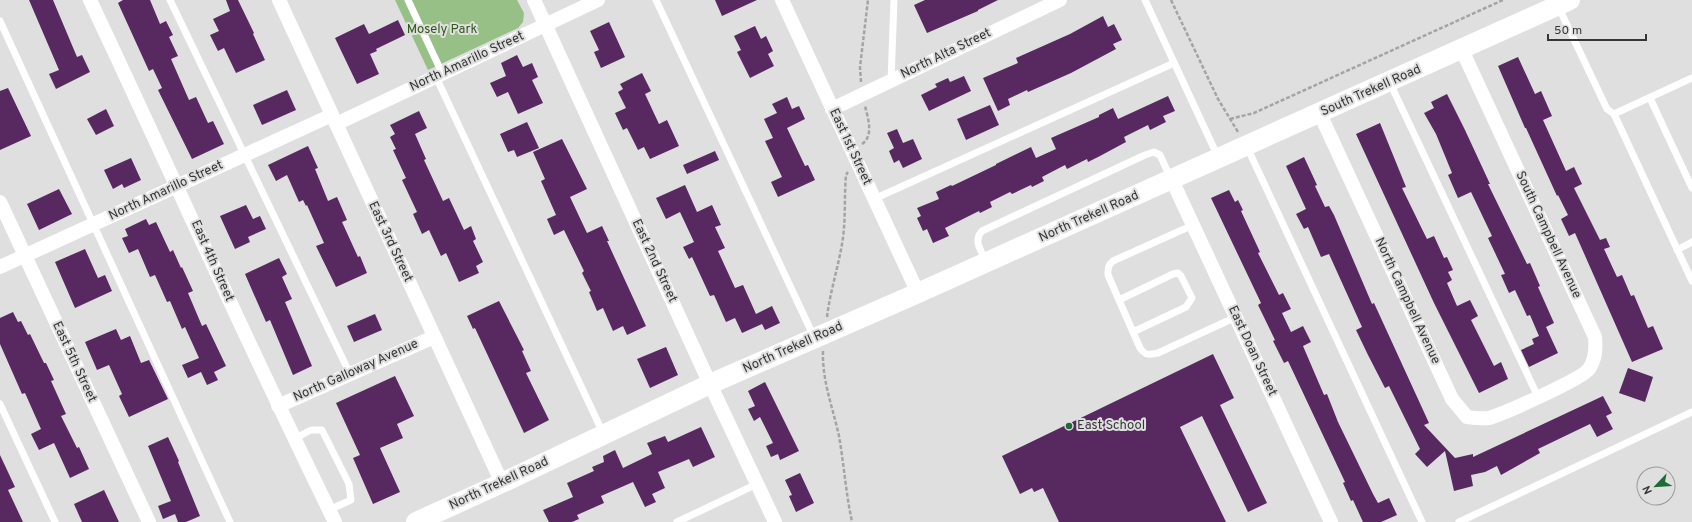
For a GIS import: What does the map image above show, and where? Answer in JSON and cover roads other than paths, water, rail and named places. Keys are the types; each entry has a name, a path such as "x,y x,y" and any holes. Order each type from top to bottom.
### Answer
{"main road":[{"name":"South Trekell Road","path":"1172,180 1564,3"},
{"name":"North Trekell Road","path":"416,522 502,483 710,384 918,294 1172,180"}],"street":[{"name":"East 4th Street","path":"90,0 177,185 278,406 332,516"},
{"name":"East 3rd Street","path":"279,0 502,483"},
{"name":"East 2nd Street","path":"534,0 775,522"},
{"name":"North Amarillo Street","path":"0,267 244,154 334,119 439,75 598,0"},
{"name":"East 1st Street","path":"782,0 918,294"},
{"name":"North Alta Street","path":"832,109 1060,0"},
{"name":"South Campbell Avenue","path":"1462,50 1595,337 1596,354 1589,370 1575,380 1538,397"},
{"name":"North Campbell Avenue","path":"1320,114 1452,399 1467,417 1488,418 1538,397"},
{"name":"East Doan Street","path":"1172,180 1332,522"},
{"name":"East 5th Street","path":"0,202 149,522"},
{"name":"North Galloway Avenue","path":"278,406 434,337"}],"lane":[{"path":"170,0 350,374"},
{"path":"408,0 439,75 604,435"},
{"path":"656,0 819,337"},
{"path":"891,81 894,0"},
{"path":"1145,0 1219,159"},
{"path":"1564,3 1607,109 1614,114 1692,281"},
{"path":"0,21 230,522"},
{"path":"874,199 1174,63"},
{"path":"1614,114 1692,78"},
{"path":"1389,82 1538,397"},
{"path":"1650,98 1692,188"},
{"path":"1247,146 1422,522"},
{"path":"987,263 977,242 978,236 982,231 1146,155 1154,152 1160,155 1172,180"},
{"path":"1193,225 1113,261 1108,268 1108,275 1140,348 1144,354 1148,355 1158,353 1236,317"},
{"path":"1677,250 1692,242"},
{"path":"1119,300 1178,273 1192,298 1186,307 1133,332"},
{"path":"0,404 55,522"},
{"path":"1459,522 1692,412"},
{"path":"294,439 311,430 322,430 350,484 351,500 332,516"},
{"path":"677,522 757,484"}],"place":[{"name":"East School","path":"1069,426"}],"park label":[{"name":"Mosely Park","path":"442,30"}]}
